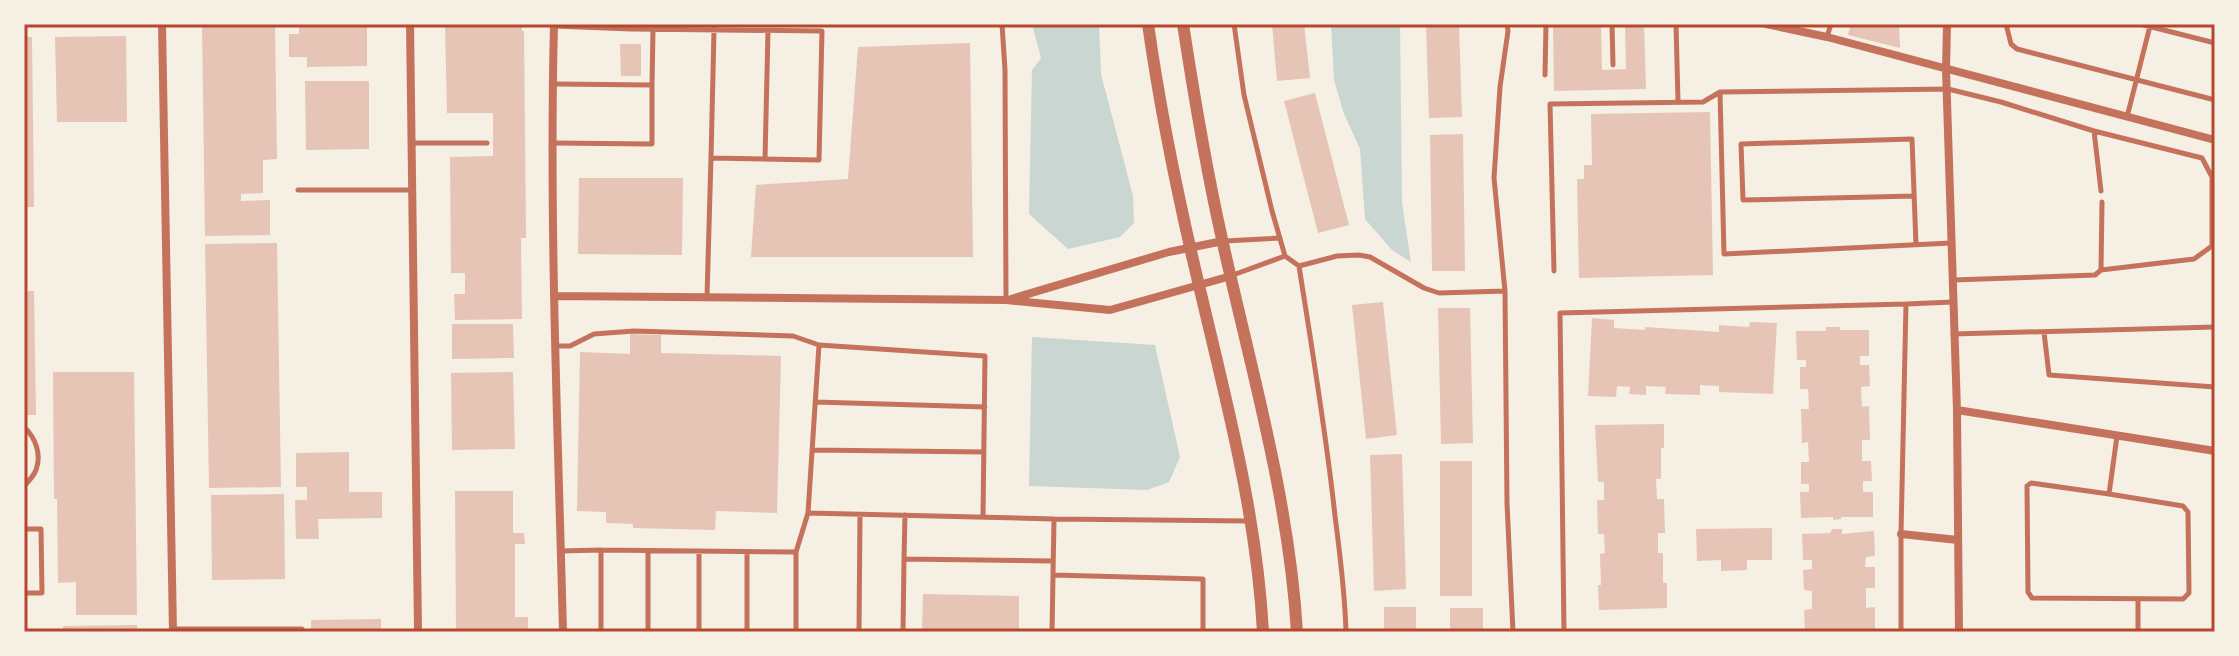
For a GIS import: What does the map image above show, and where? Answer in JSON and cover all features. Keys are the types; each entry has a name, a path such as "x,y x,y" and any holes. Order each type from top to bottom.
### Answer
{"street":[{"path":"162,24 173,631"},
{"path":"410,24 418,632"},
{"path":"1148,24 1162,117 1198,285 1233,425 1259,575 1263,632"},
{"path":"1183,24 1203,145 1278,481 1292,571 1297,632"},
{"path":"1769,24 2215,140"},
{"path":"1947,24 1959,632"},
{"path":"554,25 554,296 563,632"},
{"path":"1006,300 1190,247 1223,241"},
{"path":"554,296 1006,300 1110,310 1231,276"},
{"path":"1957,410 2215,451"},
{"path":"1901,534 1958,540"}],"lane":[{"path":"1002,24 1006,300"},
{"path":"1234,24 1244,95 1280,238 1285,256 1299,266 1327,449 1346,632"},
{"path":"1507,24 1495,132 1494,178 1505,291 1507,503 1513,632"},
{"path":"1545,75 1546,24"},
{"path":"1612,24 1613,65"},
{"path":"1676,24 1678,102"},
{"path":"1827,37 1831,24"},
{"path":"2006,24 2011,44 2017,49 2215,100"},
{"path":"2140,24 2215,43"},
{"path":"554,25 822,31 819,160 711,158"},
{"path":"2127,117 2150,26"},
{"path":"707,297 714,27"},
{"path":"553,143 652,144 653,29"},
{"path":"765,159 768,31"},
{"path":"553,84 652,85"},
{"path":"1554,271 1550,104 1703,102 1720,92 1948,89 2202,158 2212,177 2212,246 2194,259 2101,270 2095,275 1952,280"},
{"path":"1720,92 1724,254 1951,243"},
{"path":"2094,131 2101,191"},
{"path":"1914,196 1743,200 1741,144 1912,139 1916,245"},
{"path":"412,143 487,143"},
{"path":"298,190 412,190"},
{"path":"2101,270 2102,202"},
{"path":"1223,241 1280,238"},
{"path":"1299,266 1337,256 1359,255 1370,257 1424,288 1439,293 1505,291"},
{"path":"1231,276 1285,256"},
{"path":"1564,632 1560,313 1953,302"},
{"path":"1901,632 1906,304"},
{"path":"1953,334 2215,327"},
{"path":"555,346 570,346 594,334 634,331 793,336 819,345 985,356 983,517"},
{"path":"2044,332 2049,375 2215,387"},
{"path":"796,632 796,552 808,513 819,345"},
{"path":"815,402 985,407"},
{"path":"24,427 33,435 38,448 36,470 24,486"},
{"path":"2109,494 2118,435"},
{"path":"812,450 984,452"},
{"path":"2031,483 2109,494 2183,506 2188,512 2189,593 2183,599 2032,598 2028,592 2027,486 2031,483"},
{"path":"808,513 1251,522"},
{"path":"859,632 860,515"},
{"path":"903,632 905,515"},
{"path":"1052,632 1054,519"},
{"path":"24,529 41,529 42,593 24,593"},
{"path":"601,550 601,632"},
{"path":"561,551 796,552"},
{"path":"648,551 648,632"},
{"path":"699,551 699,632"},
{"path":"747,552 747,632"},
{"path":"904,559 1053,561"},
{"path":"1053,575 1203,579 1203,632"},
{"path":"2138,599 2138,632"},
{"path":"173,631 302,629"}],"shaded area":[{"path":"1032,24 1099,24 1101,74 1133,196 1134,223 1120,237 1068,249 1029,214 1032,70 1041,58"},
{"path":"1331,24 1400,24 1402,203 1411,262 1392,250 1365,219 1360,149 1344,114 1334,80"},
{"path":"1032,337 1155,345 1180,457 1169,482 1147,490 1029,486"}],"building":[{"path":"202,24 275,24 277,159 263,160 263,193 241,194 241,201 270,200 270,235 205,236"},
{"path":"299,24 367,24 367,66 307,67 307,57 289,57 289,34 299,34"},
{"path":"445,24 522,24 524,31 526,238 521,238 522,319 455,320 454,294 465,294 465,273 451,273 450,157 493,156 493,113 447,113"},
{"path":"1272,24 1304,24 1310,78 1277,81"},
{"path":"1426,24 1459,24 1462,117 1429,118"},
{"path":"1553,24 1601,24 1602,70 1626,69 1625,24 1644,24 1646,89 1554,91"},
{"path":"1851,24 1899,24 1900,48 1848,35"},
{"path":"126,36 127,122 57,122 55,37"},
{"path":"24,37 32,37 34,207 24,207"},
{"path":"970,43 973,257 751,257 756,185 848,179 858,47"},
{"path":"620,44 641,44 641,76 621,76"},
{"path":"305,81 369,81 369,149 306,150"},
{"path":"1315,93 1349,225 1318,233 1284,101"},
{"path":"1710,112 1713,275 1579,278 1577,179 1584,179 1584,165 1592,165 1591,114"},
{"path":"1463,134 1465,271 1432,271 1430,135"},
{"path":"579,178 683,178 682,255 578,254"},
{"path":"277,243 281,487 209,488 205,244"},
{"path":"24,291 34,291 36,415 24,415"},
{"path":"1383,302 1397,435 1366,439 1352,305"},
{"path":"1438,308 1470,308 1473,443 1441,444"},
{"path":"1592,318 1614,320 1614,328 1719,332 1719,325 1749,327 1750,322 1777,323 1773,394 1719,392 1719,386 1700,385 1700,395 1665,394 1666,387 1646,386 1646,395 1629,394 1630,387 1617,386 1616,397 1588,396"},
{"path":"452,324 513,324 514,358 452,359"},
{"path":"1826,327 1869,330 1869,356 1860,356 1860,365 1869,365 1870,386 1861,387 1862,407 1869,406 1870,440 1862,440 1862,461 1871,461 1872,481 1863,481 1863,492 1873,492 1873,517 1833,520 1833,517 1801,518 1800,492 1809,492 1809,484 1801,484 1801,462 1809,462 1808,442 1802,443 1801,409 1809,409 1808,389 1800,389 1800,367 1806,367 1806,360 1797,360 1796,331 1826,331"},
{"path":"630,334 661,335 661,353 781,356 777,513 716,511 715,530 633,528 633,524 606,523 606,512 577,511 580,352 630,354"},
{"path":"53,372 134,372 137,615 76,615 76,582 58,583"},
{"path":"513,372 515,449 452,450 451,373"},
{"path":"1664,424 1661,479 1656,479 1657,499 1664,499 1665,533 1658,533 1658,553 1663,553 1667,608 1599,610 1600,554 1605,553 1604,534 1598,534 1597,500 1604,500 1604,482 1598,482 1595,425"},
{"path":"349,452 349,492 382,492 382,518 318,519 319,539 296,539 295,500 307,500 307,487 296,487 296,453"},
{"path":"1402,454 1406,589 1374,591 1370,455"},
{"path":"1440,461 1472,461 1472,596 1440,596"},
{"path":"455,491 513,491 513,533 524,533 525,544 515,544 515,617 528,617 528,632 456,632"},
{"path":"284,494 285,579 212,580 211,495"},
{"path":"1772,528 1772,560 1747,560 1747,570 1721,571 1721,560 1697,561 1696,529"},
{"path":"1832,529 1842,529 1842,534 1874,531 1875,556 1866,557 1865,567 1875,567 1875,588 1866,588 1866,608 1875,607 1875,632 1805,632 1804,610 1812,609 1812,591 1804,590 1803,570 1812,569 1812,560 1803,560 1802,534 1830,533"},
{"path":"923,594 1019,596 1019,632 922,632"},
{"path":"1384,607 1416,607 1416,632 1384,632"},
{"path":"1450,608 1483,608 1483,632 1450,632"},
{"path":"381,619 381,632 311,632 311,620"},
{"path":"137,625 137,632 63,632 63,626"}]}
